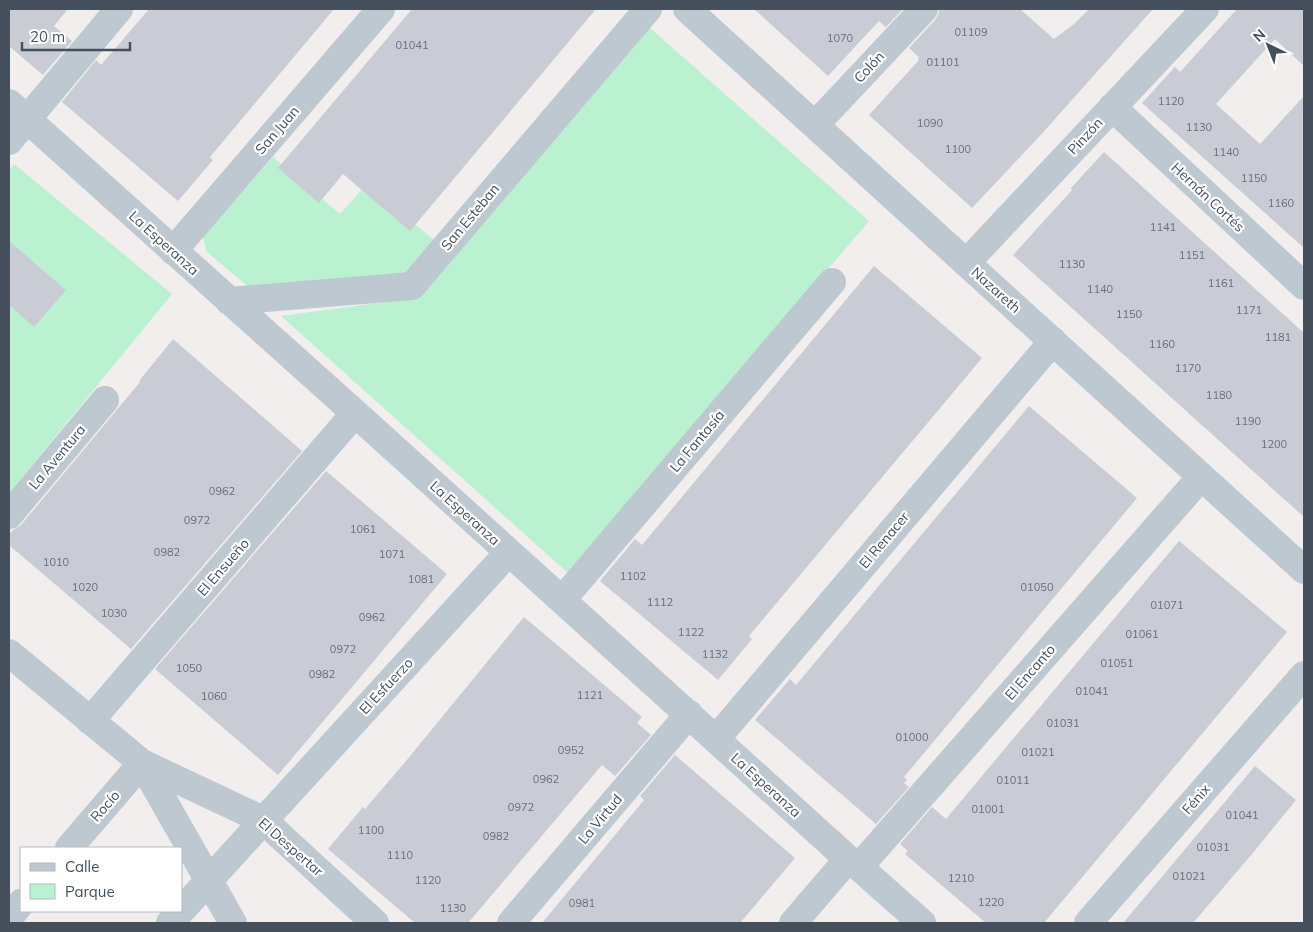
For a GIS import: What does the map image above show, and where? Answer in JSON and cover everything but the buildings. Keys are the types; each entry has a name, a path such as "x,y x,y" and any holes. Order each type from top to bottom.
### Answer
{"street":[{"path":"9,141 18,111 119,9"},
{"name":"San Juan","path":"173,251 381,9"},
{"name":"San Esteban","path":"229,301 412,286 648,9"},
{"name":"Nazareth","path":"687,9 1304,570"},
{"name":"Colón","path":"815,125 924,9"},
{"name":"Pinzón","path":"966,262 1205,9"},
{"name":"Hernán Cortés","path":"1112,107 1304,286"},
{"name":"La Esperanza","path":"18,111 922,923"},
{"name":"La Fantasía","path":"562,600 832,282"},
{"name":"El Renacer","path":"716,739 1053,341"},
{"name":"La Aventura","path":"9,515 105,400"},
{"name":"El Ensueño","path":"90,721 355,413"},
{"name":"El Encanto","path":"793,923 853,863 1201,477"},
{"name":"El Esfuerzo","path":"182,910 508,553"},
{"path":"9,653 142,763 233,923"},
{"name":"Fénix","path":"1088,923 1304,675"},
{"name":"La Virtud","path":"512,923 689,714"},
{"name":"El Despertar","path":"142,763 263,820 375,923"},
{"name":"Rocío","path":"69,847 142,763"},
{"path":"9,918 20,904"},
{"name":"El Esfuerzo","path":"170,923 180,912"}],"green space":[{"path":"650,28 869,221 568,573 281,316 416,298"},
{"path":"273,157 340,214 366,185 438,243 403,278 253,291 206,251 203,237"},
{"path":"14,164 172,294 9,493 9,170"}]}
